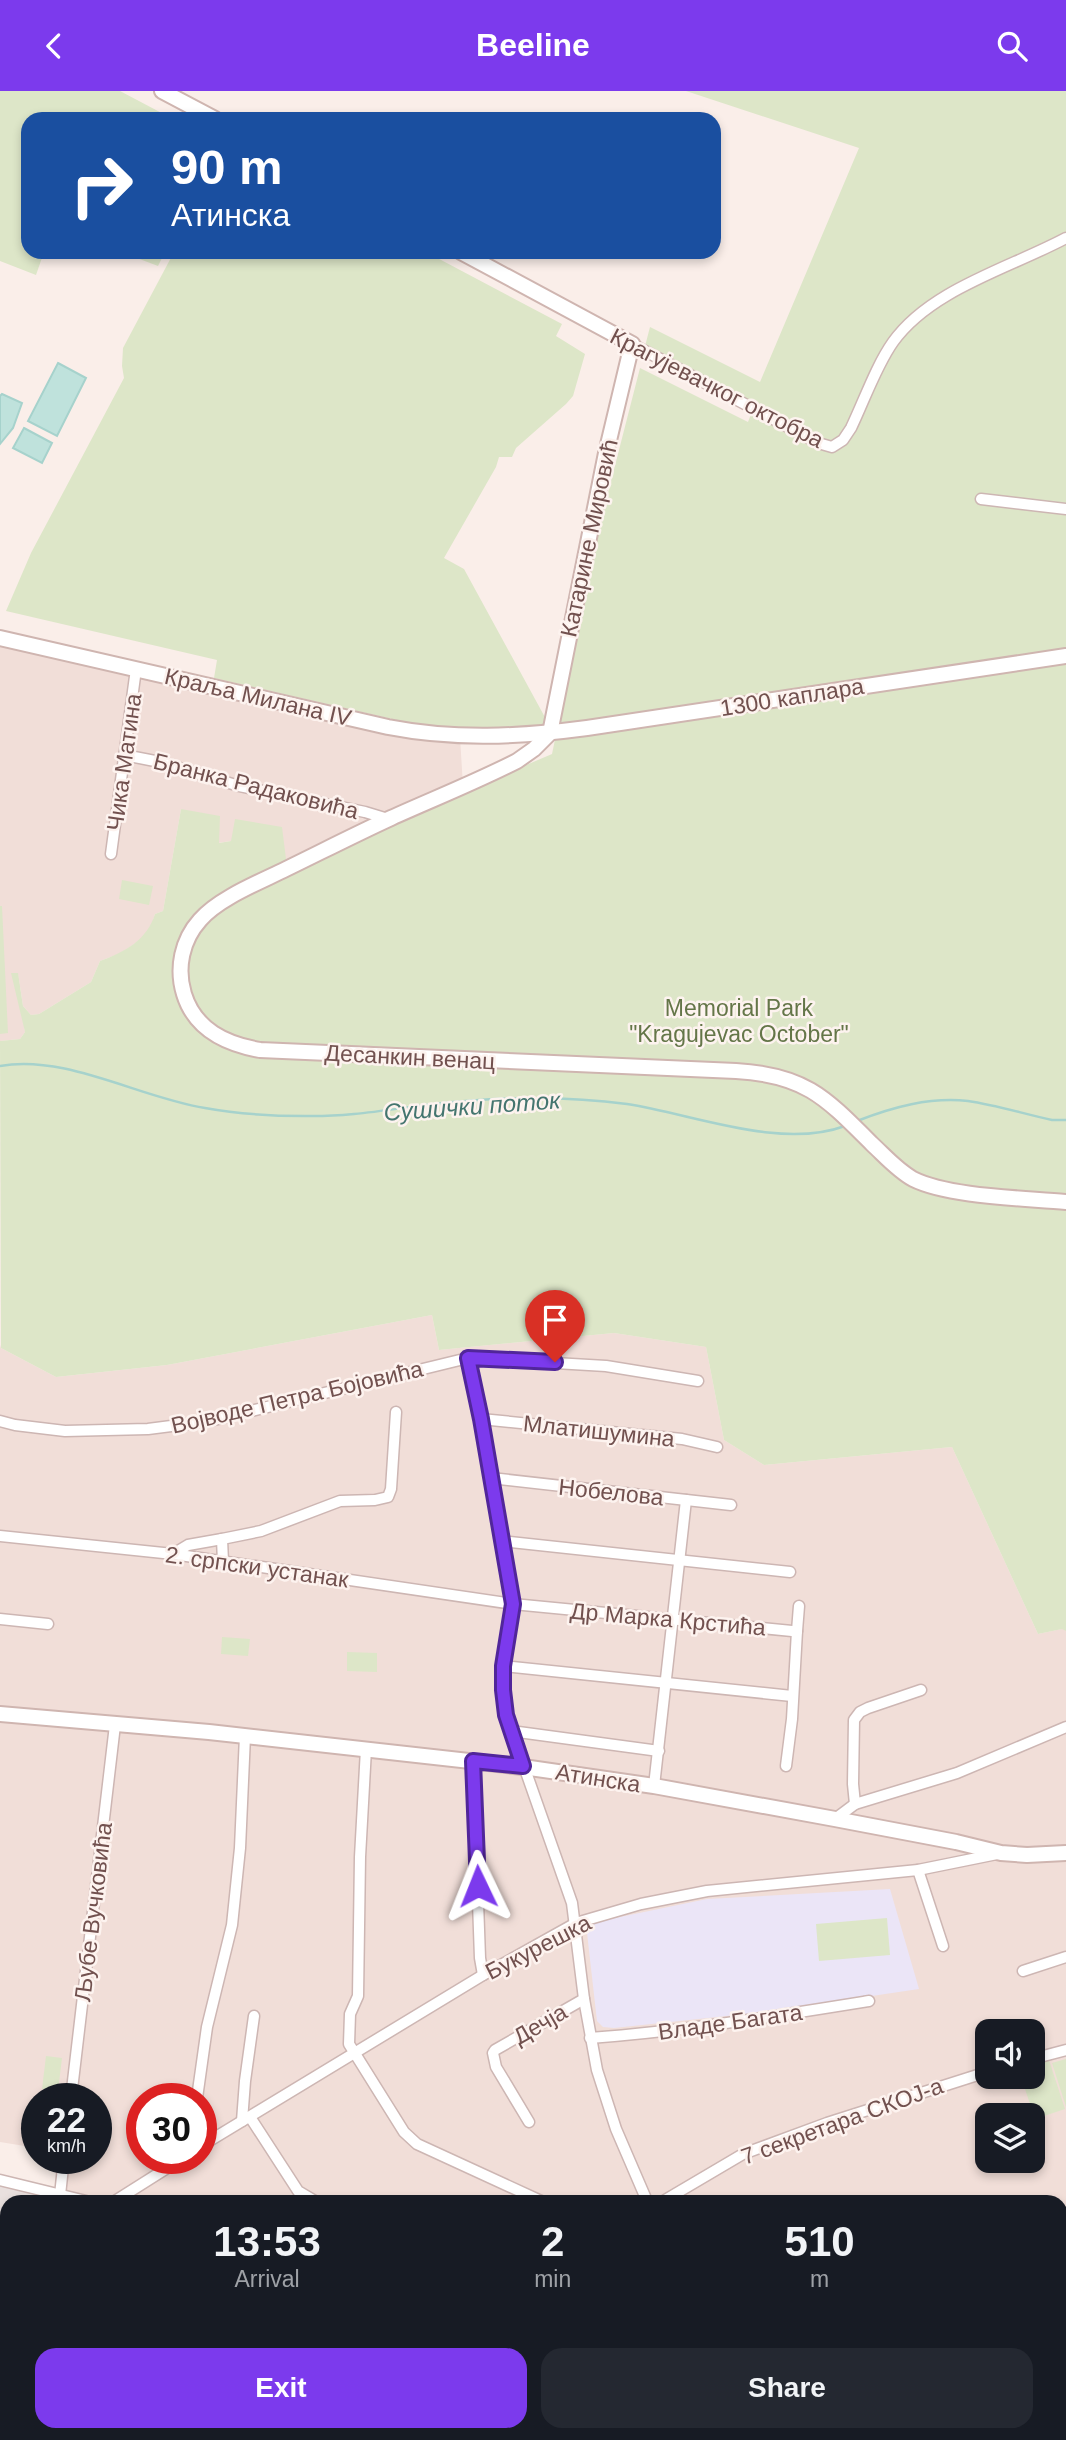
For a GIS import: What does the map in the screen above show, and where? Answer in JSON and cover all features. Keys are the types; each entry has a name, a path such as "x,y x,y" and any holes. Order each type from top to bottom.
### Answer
{"street":[{"path":"162,91 202,112"},
{"name":"Крагујевачког октобра","path":"474,259 828,447 840,443 851,428 889,348 924,310 958,290 1066,237"},
{"name":"Катарине Мировић","path":"550,733 606,453 632,344"},
{"path":"981,499 1066,509"},
{"name":"Краља Милана IV","path":"0,638 400,729 460,737 518,737"},
{"name":"1300 каплара","path":"518,737 1066,656"},
{"name":"Чика Матина","path":"111,854 136,669"},
{"name":"Десанкин венац","path":"550,733 525,755 498,770 388,819 214,908 196,924 182,952 182,986 190,1009 212,1033 235,1045 260,1050 762,1073 784,1077 807,1087 845,1116 899,1170 928,1185 951,1191 1066,1202"},
{"path":"518,737 526,744 525,755"},
{"name":"Бранка Радаковића","path":"124,755 160,762 239,786 388,819"},
{"path":"468,1358 513,1604 503,1666 506,1715 567,1885 576,1923 590,2038 606,2098 645,2195"},
{"name":"Војводе Петра Бојовића","path":"0,1421 65,1431 148,1429 200,1422 468,1358 606,1366 698,1381"},
{"path":"173,1553 187,1545 261,1531 343,1500 384,1499 390,1495 391,1489 396,1412"},
{"name":"Млатишумина","path":"481,1419 682,1439 717,1447"},
{"name":"Нобелова","path":"491,1478 731,1505"},
{"path":"654,1786 686,1500"},
{"name":"2. српски устанак","path":"0,1536 173,1553 513,1604"},
{"path":"222,1539 223,1562"},
{"path":"501,1541 790,1572"},
{"name":"Др Марка Крстића","path":"513,1604 797,1631 799,1606"},
{"path":"0,1619 48,1624"},
{"path":"786,1766 797,1631"},
{"path":"503,1666 792,1696"},
{"path":"855,1804 854,1720 860,1712 868,1708 921,1690"},
{"name":"Атинска","path":"0,1714 245,1736 523,1766 654,1786 956,1842 1001,1853 1066,1853"},
{"name":"Љубе Вучковића","path":"73,2083 115,1725"},
{"path":"835,1819 855,1804 957,1773 1066,1727"},
{"path":"511,1731 659,1751"},
{"path":"200,2083 207,2027 232,1925 240,1848 245,1736"},
{"path":"366,1749 360,1857 358,1996 352,2007 349,2044 404,2132 417,2144 528,2195"},
{"path":"473,1761 480,1958 483,1975"},
{"path":"956,1842 966,1853 965,1861"},
{"name":"Букурешка","path":"217,2136 483,1975 576,1923 641,1904 707,1891 918,1870 1001,1853"},
{"path":"918,1870 943,1946"},
{"path":"1023,1971 1066,1957"},
{"name":"Дечја","path":"529,2122 494,2063 493,2053 584,1999"},
{"name":"Владе Багата","path":"590,2038 727,2024 869,2001"},
{"path":"254,2016 244,2081 246,2119 298,2192 304,2195"},
{"path":"1045,2056 1066,2050"},
{"name":"7 секретара СКОЈ-а","path":"675,2195 743,2154 874,2106 975,2076"},
{"path":"0,2180 60,2195 62,2174"},
{"path":"124,2195 158,2174"}],"shaded area":[{"path":"0,638 460,737 463,786 288,868 231,841 218,843 181,809 163,911 155,914 151,927 143,938 121,953 100,961 91,982 39,1014 31,1015 23,1006 18,973 25,1032 20,1039 0,1041"},
{"path":"432,1315 439,1350 614,1333 706,1347 724,1440 764,1465 952,1447 1038,1634 1066,1628 1066,2195 60,2195 62,2174 112,2174 112,2083 21,2083 21,2145 0,2142 0,1345 1,1348 56,1377 167,1365"},
{"path":"890,1889 919,1989 764,2012 614,2028 603,2027 597,2021 586,1924 707,1899"},
{"path":"0,2180 61,2195 0,2195"}],"green space":[{"path":"0,91 120,91 160,112 21,112 21,259 42,259 36,275 0,261"},
{"name":"Memorial Park \"Kragujevac October\"","path":"686,91 1066,91 1066,1631 1062,1629 1038,1634 952,1447 764,1465 724,1440 706,1347 614,1333 439,1350 432,1315 167,1365 56,1377 1,1348 0,1041 20,1039 25,1032 11,973 18,973 23,1006 31,1015 39,1014 91,982 100,961 118,954 141,938 155,914 163,911 181,809 220,816 219,843 231,841 235,819 282,827 287,867 552,754 557,730 547,731 640,368 748,422 753,409 643,354 650,327 760,382 859,148"},
{"path":"140,259 162,259 158,266"},
{"path":"170,259 439,259 562,324 556,336 585,354 573,396 516,448 512,457 499,457 496,467 444,558 464,569 547,721 539,728 487,731 427,727 214,678 217,660 6,611 31,553 124,378 123,348"},
{"path":"122,880 153,886 149,905 119,899"},
{"path":"0,906 8,1033 0,1034"},
{"path":"222,1637 250,1639 248,1656 221,1654"},
{"path":"347,1652 377,1653 377,1672 347,1671"},
{"path":"887,1918 890,1955 819,1961 816,1924"},
{"path":"46,2056 62,2058 59,2083 43,2083"},
{"path":"1066,2059 1066,2107 1052,2063"},
{"path":"1049,2060 1065,2109 1045,2116 1045,2103 1030,2103 1025,2089 1045,2089 1045,2061"}],"water":[{"path":"58,363 86,378 57,436 28,421"},
{"path":"2,394 22,403 13,428 0,444 0,396"},
{"path":"24,428 52,443 42,463 13,448"}],"waterway":[{"name":"Сушички поток","path":"0,1066 51,1066 77,1071 180,1103 255,1114 336,1115 476,1100 552,1098 627,1104 765,1132 820,1132 845,1126"},
{"name":"Сушички поток","path":"857,1121 911,1104 939,1100 968,1101 1052,1120 1066,1120"}],"route":[{"path":"478,1886 473,1761 523,1766 506,1715 503,1690 503,1666 513,1604 468,1358 555,1362"}]}
